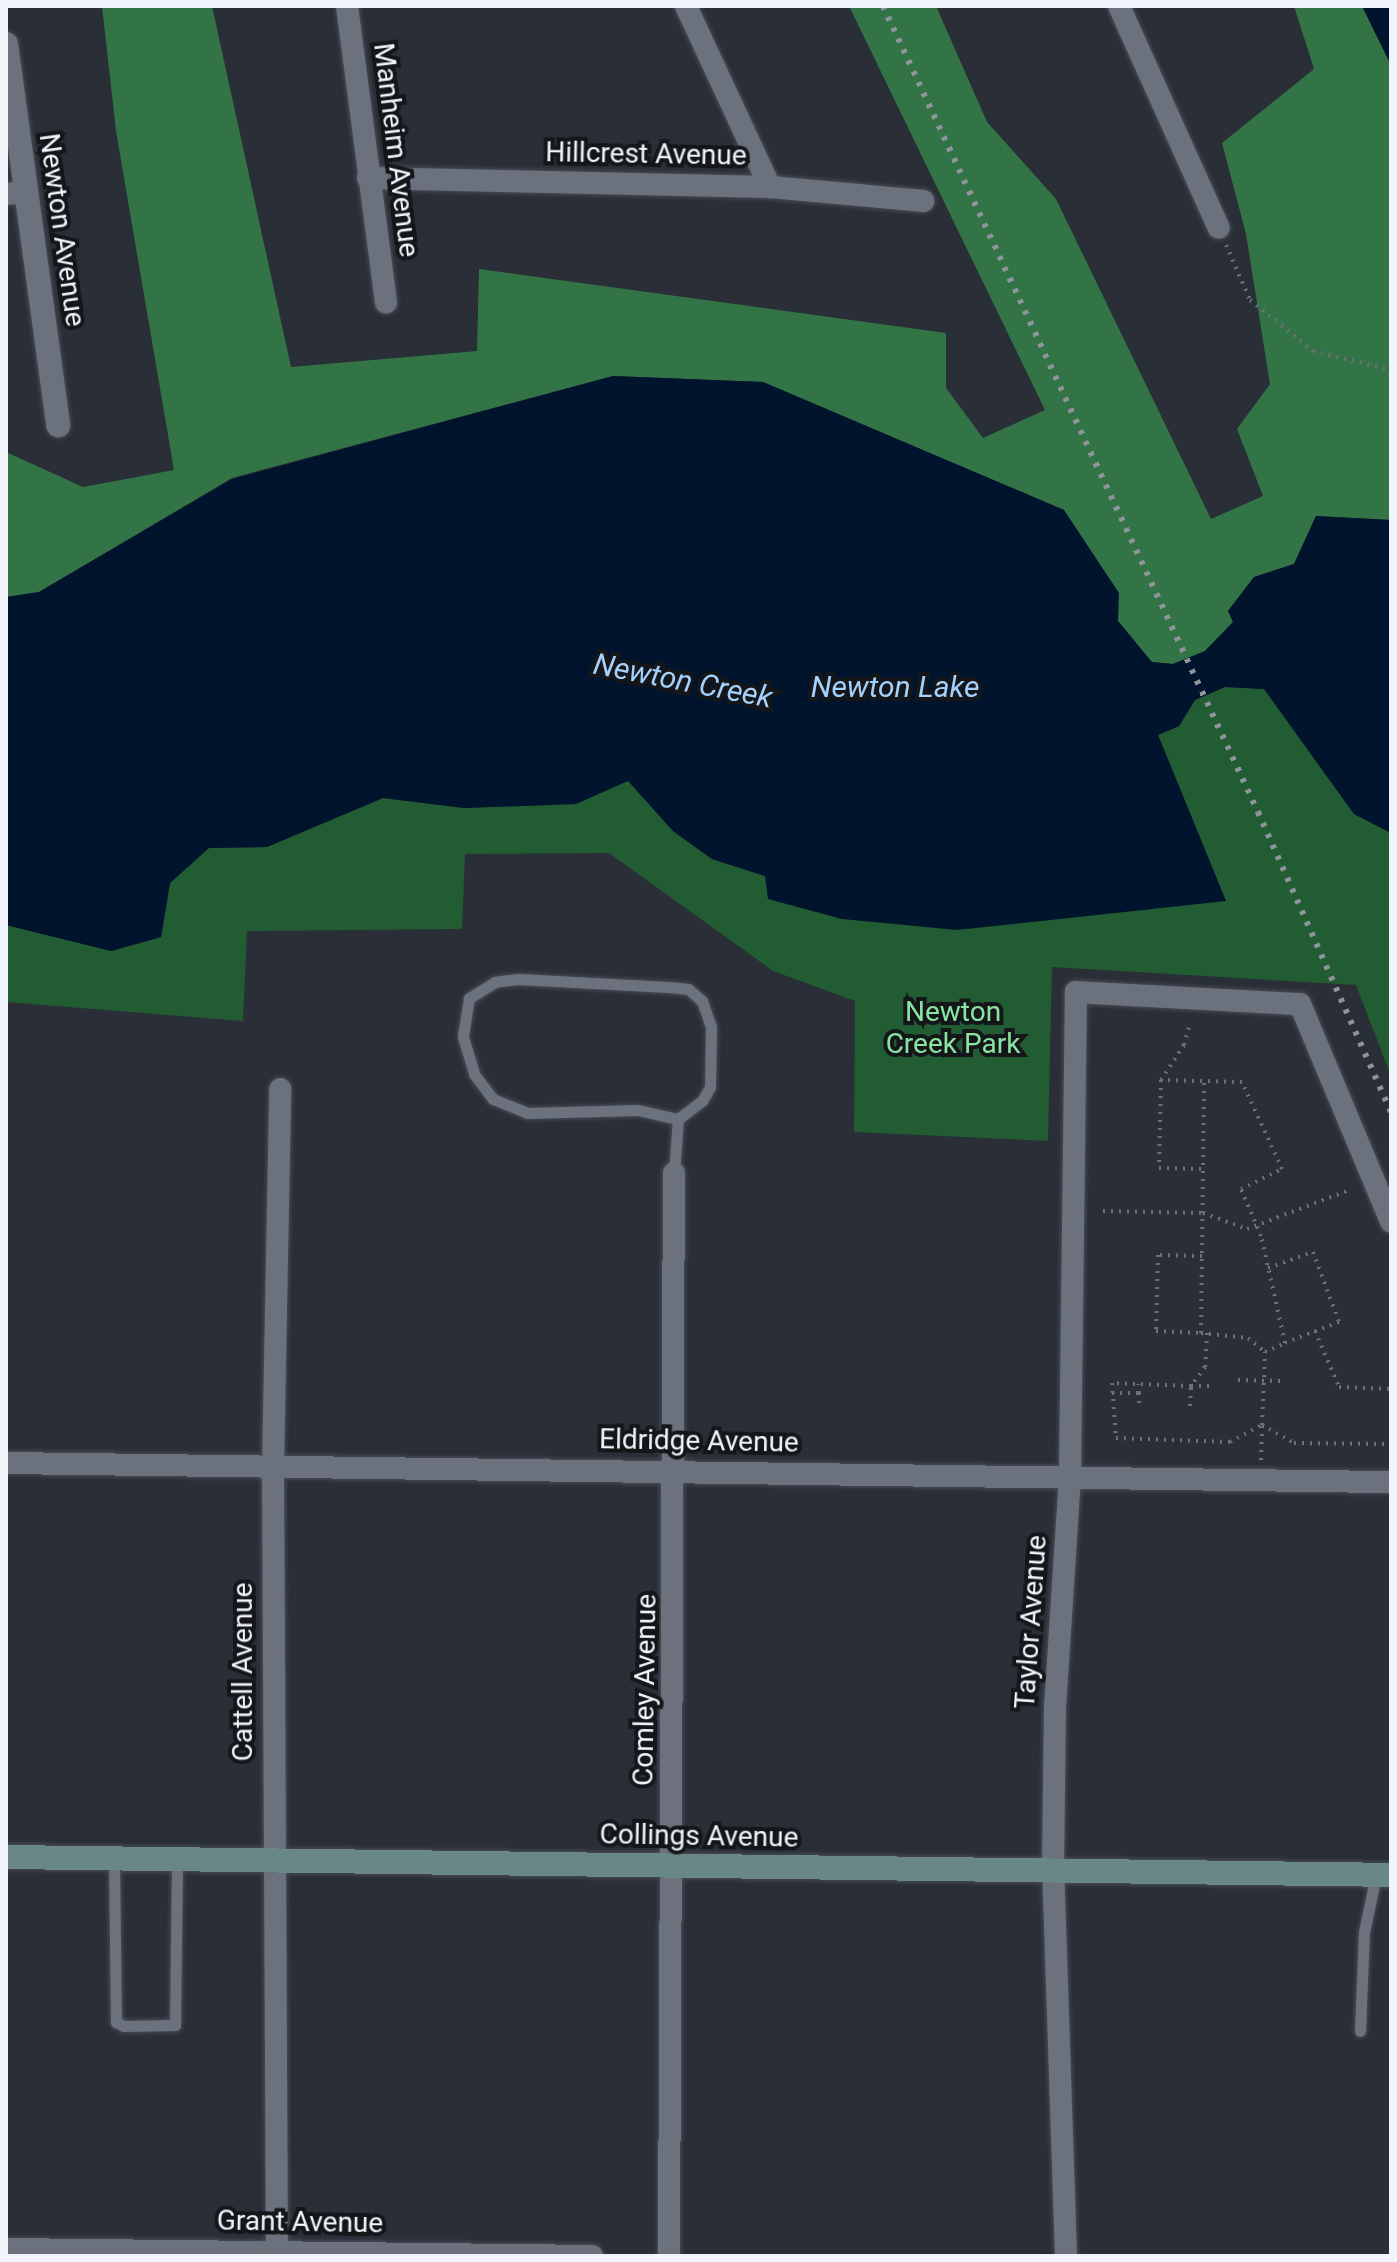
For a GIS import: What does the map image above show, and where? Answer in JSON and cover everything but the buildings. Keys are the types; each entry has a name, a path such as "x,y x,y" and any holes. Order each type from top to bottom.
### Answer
{"main road":[{"name":"Collings Avenue","path":"6,1857 1384,1875"}],"street":[{"name":"Manheim Avenue","path":"347,6 386,302"},
{"path":"686,6 770,187"},
{"path":"1119,6 1219,228"},
{"name":"Newton Avenue","path":"6,44 16,193 58,425"},
{"name":"Hillcrest Avenue","path":"368,178 770,187 923,201"},
{"name":"Taylor Avenue","path":"1066,2256 1053,1870 1055,1708 1070,1475 1076,992 1300,1004 1391,1222"},
{"name":"Cattell Avenue","path":"277,2254 272,1861 273,1467 280,1089"},
{"name":"Comley Avenue","path":"669,2256 677,1471 674,1173"},
{"name":"Eldridge Avenue","path":"6,1463 1070,1475 1391,1482"},
{"name":"Grant Avenue","path":"6,2249 592,2256"}],"lane":[{"path":"674,1173 678,1119 702,1101 712,1069 708,1013 688,989 518,979 495,982 469,998 463,1037 474,1074 493,1099 527,1113 638,1110 678,1119"},
{"path":"114,1859 116,2022 124,2026 175,2025 177,1860"},
{"path":"1360,2031 1364,1932 1384,1875"}],"path":[{"path":"1219,228 1250,300 1313,351 1391,370"},
{"path":"1189,1026 1184,1045 1161,1080 1159,1168 1203,1169"},
{"path":"1161,1080 1242,1082 1282,1169 1242,1186 1257,1227 1285,1343"},
{"path":"1190,1406 1191,1386 1205,1367 1202,1256 1204,1082"},
{"path":"1103,1211 1203,1213 1242,1228 1257,1227 1347,1191"},
{"path":"1265,1352 1339,1322 1313,1252 1268,1268"},
{"path":"1202,1256 1158,1255 1156,1331 1248,1338 1265,1352"},
{"path":"1315,1331 1339,1387 1391,1389"},
{"path":"1260,1464 1265,1352"},
{"path":"1238,1380 1284,1381"},
{"path":"1212,1386 1112,1383 1112,1425 1120,1440 1230,1442 1262,1425"},
{"path":"1138,1384 1139,1406"},
{"path":"1112,1393 1139,1393"},
{"path":"1262,1425 1294,1443 1391,1444"}],"green space":[{"path":"102,6 212,6 291,367 477,351 479,269 946,333 946,388 983,438 1045,410 849,6 936,6 987,122 1056,199 1211,519 1263,496 1237,429 1270,384 1246,234 1222,143 1314,69 1294,6 1362,6 1391,65 1391,520 1316,516 1294,564 1254,577 1228,611 1233,622 1205,651 1173,664 1151,662 1118,621 1064,510 763,382 613,376 232,478 39,592 6,597 6,452 83,487 174,470 116,131"},
{"name":"Newton Creek Park","path":"1225,687 1264,689 1354,814 1391,833 1391,1076 1356,985 1052,967 1048,1141 854,1132 855,1001 773,971 609,853 465,854 462,929 247,931 243,1021 6,1002 6,925 112,951 161,937 170,883 209,848 267,847 383,798 464,808 576,804 628,780 673,831 712,859 765,876 1226,901 1158,735 1179,726 1195,700"}],"water":[{"path":"1362,6 1391,6 1391,65"},
{"name":"Newton Lake","path":"613,376 763,382 1064,510 1119,593 1118,621 1152,662 1173,664 1205,651 1233,622 1228,611 1254,577 1294,564 1316,516 1391,520 1391,833 1354,814 1264,689 1225,687 1195,700 1179,726 1158,735 1226,901 957,930 842,919 768,899 765,876 712,859 673,831 628,781 576,804 464,808 383,798 267,847 209,848 170,883 161,937 111,951 6,925 6,597 39,592 232,479"}],"railway":[{"path":"883,6 1258,812 1391,1112"}],"water label":[{"name":"Newton Creek","path":"683,681"}]}
